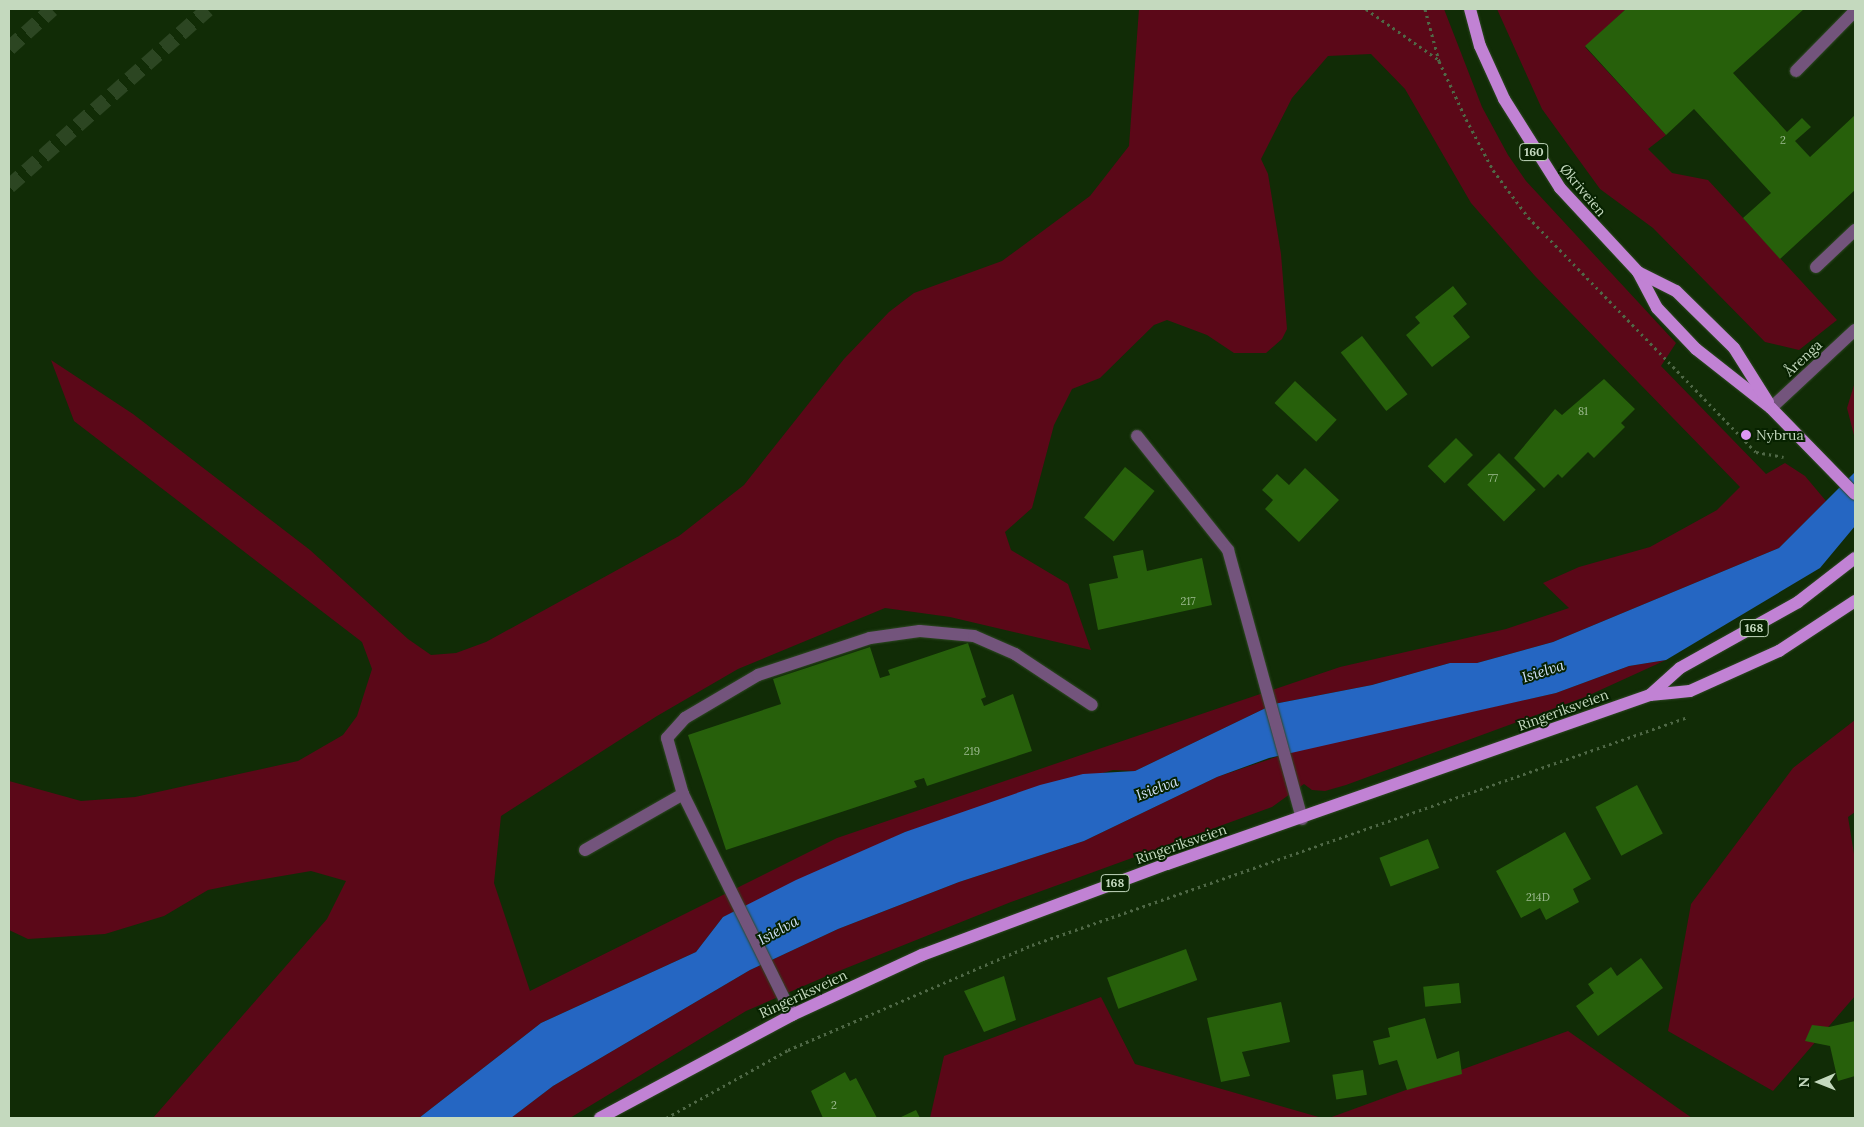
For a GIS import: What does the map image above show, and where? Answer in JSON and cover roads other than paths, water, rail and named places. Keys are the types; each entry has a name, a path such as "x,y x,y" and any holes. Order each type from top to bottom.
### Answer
{"main road":[{"name":"Økriveien","path":"1470,9 1480,46 1526,141 1560,188 1638,272 1657,308 1696,349 1772,408 1855,494"},
{"name":"Økriveien","path":"1638,272 1676,292 1734,348 1772,408"},
{"name":"Ringeriksveien","path":"1650,695 1680,668 1798,602 1855,558"},
{"name":"Ringeriksveien","path":"600,1118 792,1015 922,955 1650,695 1690,691 1739,671 1812,631 1855,601"}],"street":[{"path":"1796,71 1855,11"},
{"path":"1816,267 1855,230"},
{"name":"Årenga","path":"1772,408 1855,330"},
{"path":"1137,436 1228,550 1302,819"},
{"path":"792,1015 683,794 667,738 685,718 758,675 870,638 920,631 974,636 1016,654 1092,705"},
{"path":"585,850 683,794"}],"water":[{"name":"Isielva","path":"1855,472 1855,526 1820,568 1666,660 1629,666 1556,693 1269,758 1217,777 1084,841 959,882 838,929 750,970 553,1086 511,1118 419,1118 541,1023 696,952 723,917 796,880 905,832 1040,785 1083,774 1135,771 1274,704 1372,685 1450,663 1477,663 1553,642 1779,548"}],"tunnel":[{"path":"9,48 52,9"},
{"path":"9,186 208,9"}],"place":[{"name":"Nybrua","path":"1746,435"}]}
